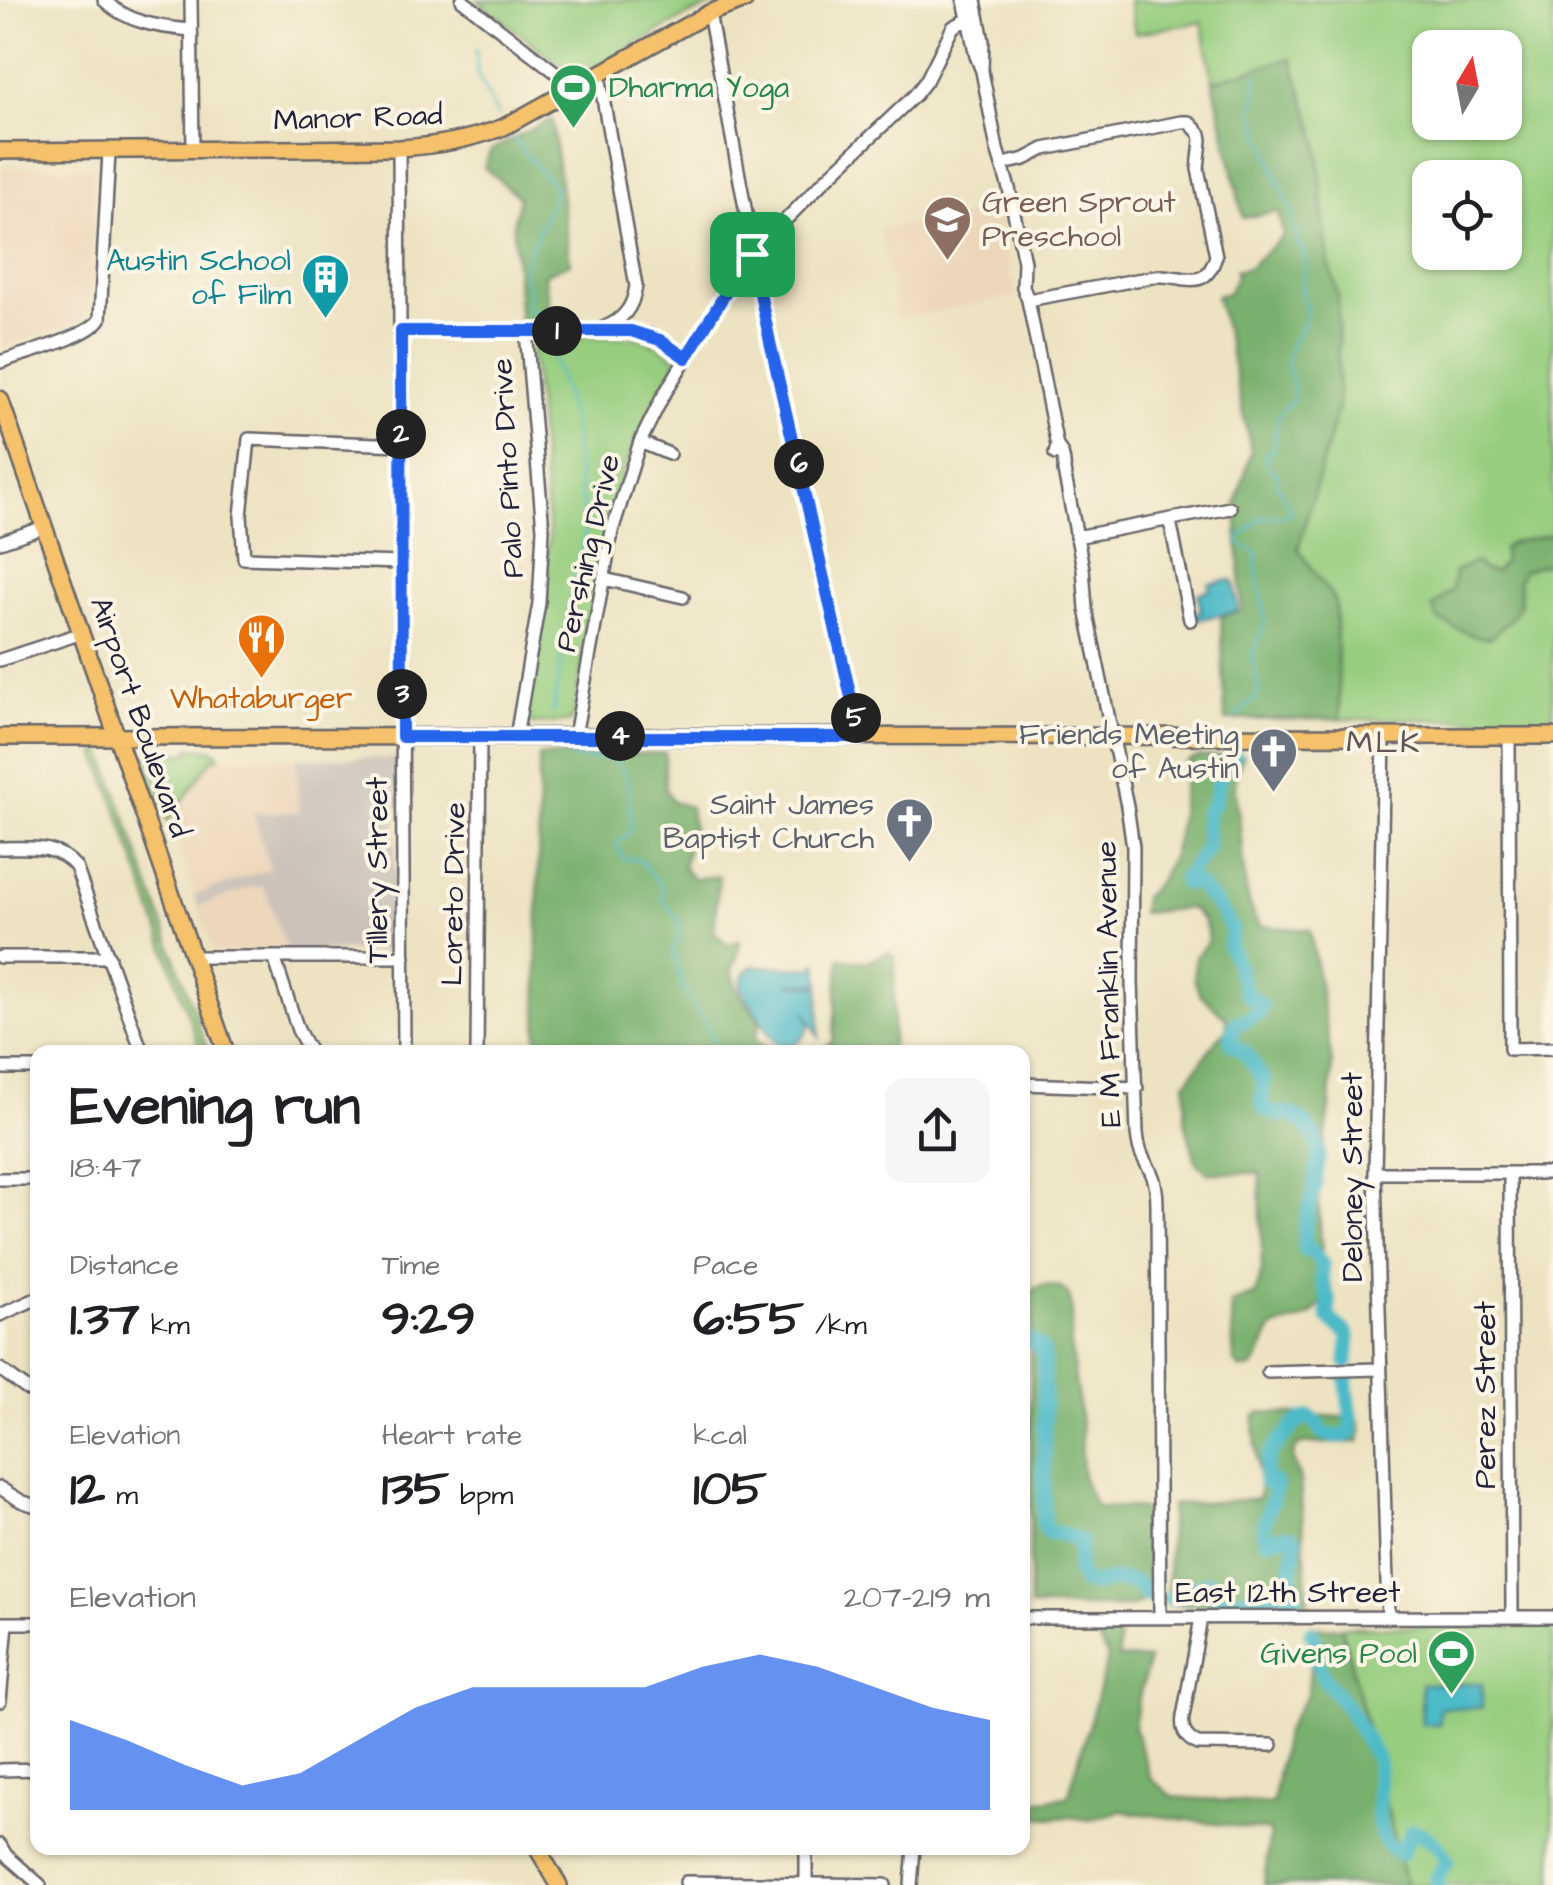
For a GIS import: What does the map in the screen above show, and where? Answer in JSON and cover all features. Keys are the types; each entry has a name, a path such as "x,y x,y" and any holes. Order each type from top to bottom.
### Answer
{"main road":[{"name":"Manor Road","path":"0,151 442,145 504,127 709,14 745,0"},
{"name":"Airport Boulevard","path":"0,399 4,424 45,527 224,1045"},
{"path":"0,737 1553,736"},
{"path":"541,1855 559,1885"}],"street":[{"path":"104,0 112,8 148,25 190,30"},
{"path":"190,0 193,150"},
{"path":"462,0 576,88"},
{"path":"964,0 972,17"},
{"path":"972,17 975,0"},
{"path":"709,14 759,289 860,737"},
{"name":"E M Franklin Avenue","path":"972,17 976,56 997,150 1010,188 1024,274 1029,278 1028,300 1056,459 1064,471 1132,847 1138,1150 1152,1173 1157,1205 1160,1618"},
{"name":"Pershing Drive","path":"575,736 612,531 640,442 686,358 752,254 915,95 953,27 972,17"},
{"path":"599,75 636,276 632,304 623,317 599,330"},
{"path":"1003,164 1044,148 1181,122 1189,122 1200,134 1198,170 1215,246 1214,263 1206,275 1191,280 1164,275 1028,300"},
{"name":"Tillery Street","path":"399,148 404,1045"},
{"path":"0,362 90,330 100,319 109,152"},
{"path":"736,277 749,277 759,289"},
{"path":"632,304 635,320 650,335 686,358"},
{"path":"401,331 599,330 650,335"},
{"name":"Palo Pinto Drive","path":"526,331 543,529 539,603"},
{"path":"400,563 244,558 241,516 249,439 401,444"},
{"path":"640,442 669,454"},
{"path":"1076,537 1230,508"},
{"path":"1170,521 1190,620"},
{"path":"0,542 45,527"},
{"path":"604,578 683,596"},
{"name":"Pershing Drive","path":"516,737 539,603"},
{"path":"0,660 82,633"},
{"name":"Deloney Street","path":"1384,736 1375,1173 1388,1618"},
{"path":"1508,736 1510,1049 1553,1048"},
{"name":"Loreto Drive","path":"476,1045 480,737"},
{"path":"0,848 46,849 64,855 80,874 140,1045"},
{"path":"0,958 109,957"},
{"path":"194,957 404,957"},
{"path":"274,957 306,1045"},
{"path":"0,1068 30,1068"},
{"path":"1030,1084 1137,1088"},
{"path":"1375,1173 1553,1173"},
{"name":"Perez Street","path":"1510,1173 1512,1617"},
{"path":"0,1180 30,1180"},
{"path":"0,1315 30,1302"},
{"path":"1268,1372 1380,1368"},
{"path":"0,1369 30,1391"},
{"path":"0,1488 30,1504"},
{"name":"East 12th Street","path":"1030,1618 1553,1617"},
{"path":"1202,1618 1182,1728 1198,1744 1272,1745"},
{"path":"0,1701 3,1623 30,1623"},
{"path":"0,1770 30,1770"},
{"path":"0,1846 40,1885"},
{"path":"806,1855 806,1884"},
{"path":"911,1885 913,1855"},
{"path":"686,1882 885,1885"}],"shaded area":[{"path":"0,167 94,168 90,307 82,321 2,348 0,342"},
{"name":"Green Sprout Preschool","path":"998,212 1010,276 1018,296 897,319 880,229"},
{"path":"214,758 297,758 298,812 254,813 270,869 194,895 170,821"},
{"path":"297,758 396,758 395,950 287,951 264,887 252,887 198,906 194,895 270,869 253,813 298,812"},
{"path":"252,887 265,887 287,951 214,952 198,906"}],"green space":[{"path":"477,0 728,0 689,15 578,77"},
{"path":"1129,0 1553,0 1553,720 1340,719 1335,601 1298,549 1338,407 1338,295 1329,263 1318,141 1291,59 1213,81 1202,22 1135,33"},
{"path":"1291,58 1318,141 1329,263 1338,295 1338,407 1298,549 1335,601 1340,719 1225,720 1221,616 1242,610 1236,505 1251,451 1216,296 1228,293 1235,271 1248,268 1283,236 1278,211 1243,218 1213,81"},
{"path":"552,119 570,263 544,274 552,319 520,323 513,224 519,197 484,167 491,150"},
{"path":"636,337 661,347 678,360 642,426 614,502 574,716 570,722 532,724 525,717 545,590 549,533 531,346 535,338"},
{"path":"1553,534 1553,564 1523,571 1518,581 1519,606 1490,638 1474,636 1438,620 1432,607 1452,590 1455,571 1475,562 1484,570 1495,572 1504,561 1503,549 1510,543"},
{"path":"189,748 212,749 218,758 213,758 168,821 146,757 157,751 189,753"},
{"path":"95,750 104,756 206,1045 199,1045"},
{"path":"665,753 665,788 673,802 690,807 693,827 683,868 695,879 719,876 714,932 728,945 740,941 732,968 736,987 760,1022 755,1038 762,1045 537,1045 539,756"},
{"path":"1243,755 1235,791 1250,905 1260,926 1310,930 1332,1062 1318,1188 1324,1297 1309,1316 1272,1329 1252,1368 1241,1369 1234,1362 1231,1303 1255,1294 1262,1270 1260,1173 1207,1173 1196,1161 1185,1122 1186,1083 1226,1030 1227,1019 1200,994 1194,979 1195,957 1207,943 1208,933 1202,919 1191,908 1141,913 1143,897 1157,883 1173,852 1187,762 1198,757"},
{"path":"888,952 895,958 892,1045 829,1045 833,1041 840,958 866,962"},
{"path":"1045,1285 1065,1291 1070,1298 1082,1467 1090,1496 1097,1507 1141,1509 1149,1519 1148,1595 1141,1603 1128,1607 1030,1607 1031,1293"},
{"path":"1261,1412 1358,1418 1360,1424 1359,1442 1301,1444 1294,1450 1300,1480 1308,1603 1170,1605 1167,1599 1171,1505 1258,1499 1254,1423"},
{"path":"1313,1627 1342,1628 1406,1885 1264,1885 1270,1831 1120,1811 1090,1820 1030,1816 1030,1801 1068,1797 1108,1658 1094,1632 1119,1631 1118,1658 1149,1660 1134,1728 1151,1779 1174,1797 1272,1804 1285,1732 1308,1692"},
{"path":"1342,1627 1553,1627 1553,1885 1406,1885"}],"water":[{"path":"1234,582 1238,611 1197,620 1196,613 1201,611 1198,594 1210,589 1209,584"},
{"path":"818,964 820,984 790,984 820,986 819,1037 805,1011 810,1023 805,1035 792,1045 775,1043 741,987 743,977 753,966 813,968"},
{"name":"Givens Pool","path":"1421,1684 1482,1684 1482,1708 1440,1708 1439,1724 1422,1724"}],"waterway":[{"path":"476,49 477,74 498,116"},
{"path":"1235,716 1259,692 1252,656 1265,621 1256,564 1258,554 1239,543 1240,537 1263,517 1285,516 1291,510 1277,485 1278,474 1270,469 1265,458 1272,451 1280,413 1293,396 1287,358 1306,312 1302,288 1306,260 1293,229 1293,213 1254,112 1256,74"},
{"path":"512,138 554,187 553,198 522,269 530,292 527,309 540,319"},
{"path":"549,346 572,418 586,527 571,594 553,713"},
{"path":"1234,753 1220,774 1214,802 1206,814 1207,845 1184,878 1185,883 1199,886 1232,929 1229,947 1246,993 1261,1005 1259,1013 1234,1025 1231,1039 1247,1054 1264,1082 1264,1108 1271,1113 1292,1115 1316,1138 1319,1155 1305,1226 1305,1250 1312,1251 1322,1264 1328,1318 1348,1335 1347,1362"},
{"path":"569,758 613,759 625,774 631,826 627,836 616,843 623,859 639,859 663,888 663,900 680,928 673,949 683,989 706,1023 715,1045"},
{"path":"1030,1341 1042,1349 1044,1360 1044,1525 1049,1533 1080,1541 1078,1571 1084,1583 1137,1583 1147,1596"},
{"path":"1292,1601 1296,1541 1286,1536 1266,1540 1263,1527 1276,1487 1275,1483 1265,1482 1267,1461 1275,1447 1305,1418 1310,1417 1321,1432 1329,1435 1352,1432 1347,1377"},
{"path":"1169,1599 1208,1582 1213,1584 1215,1596 1233,1600 1263,1596 1292,1601 1294,1607"},
{"path":"1311,1632 1325,1680 1347,1707 1378,1761 1378,1817 1383,1839 1401,1854 1412,1831 1433,1842 1447,1861 1437,1877 1438,1885"}],"place":[{"name":"Dharma Yoga","path":"574,130"},
{"name":"Green Sprout Preschool","path":"947,262"},
{"name":"Austin School of Film","path":"326,320"},
{"name":"Whataburger","path":"261,680"},
{"name":"Friends Meeting of Austin","path":"1274,794"},
{"name":"Saint James Baptist Church","path":"909,864"},
{"name":"Givens Pool","path":"1452,1696"}],"district":[{"name":"MLK","path":"1384,742"}],"route":[{"path":"752,254 860,737 402,737 401,331 631,331 650,335 686,358 752,254"}]}
